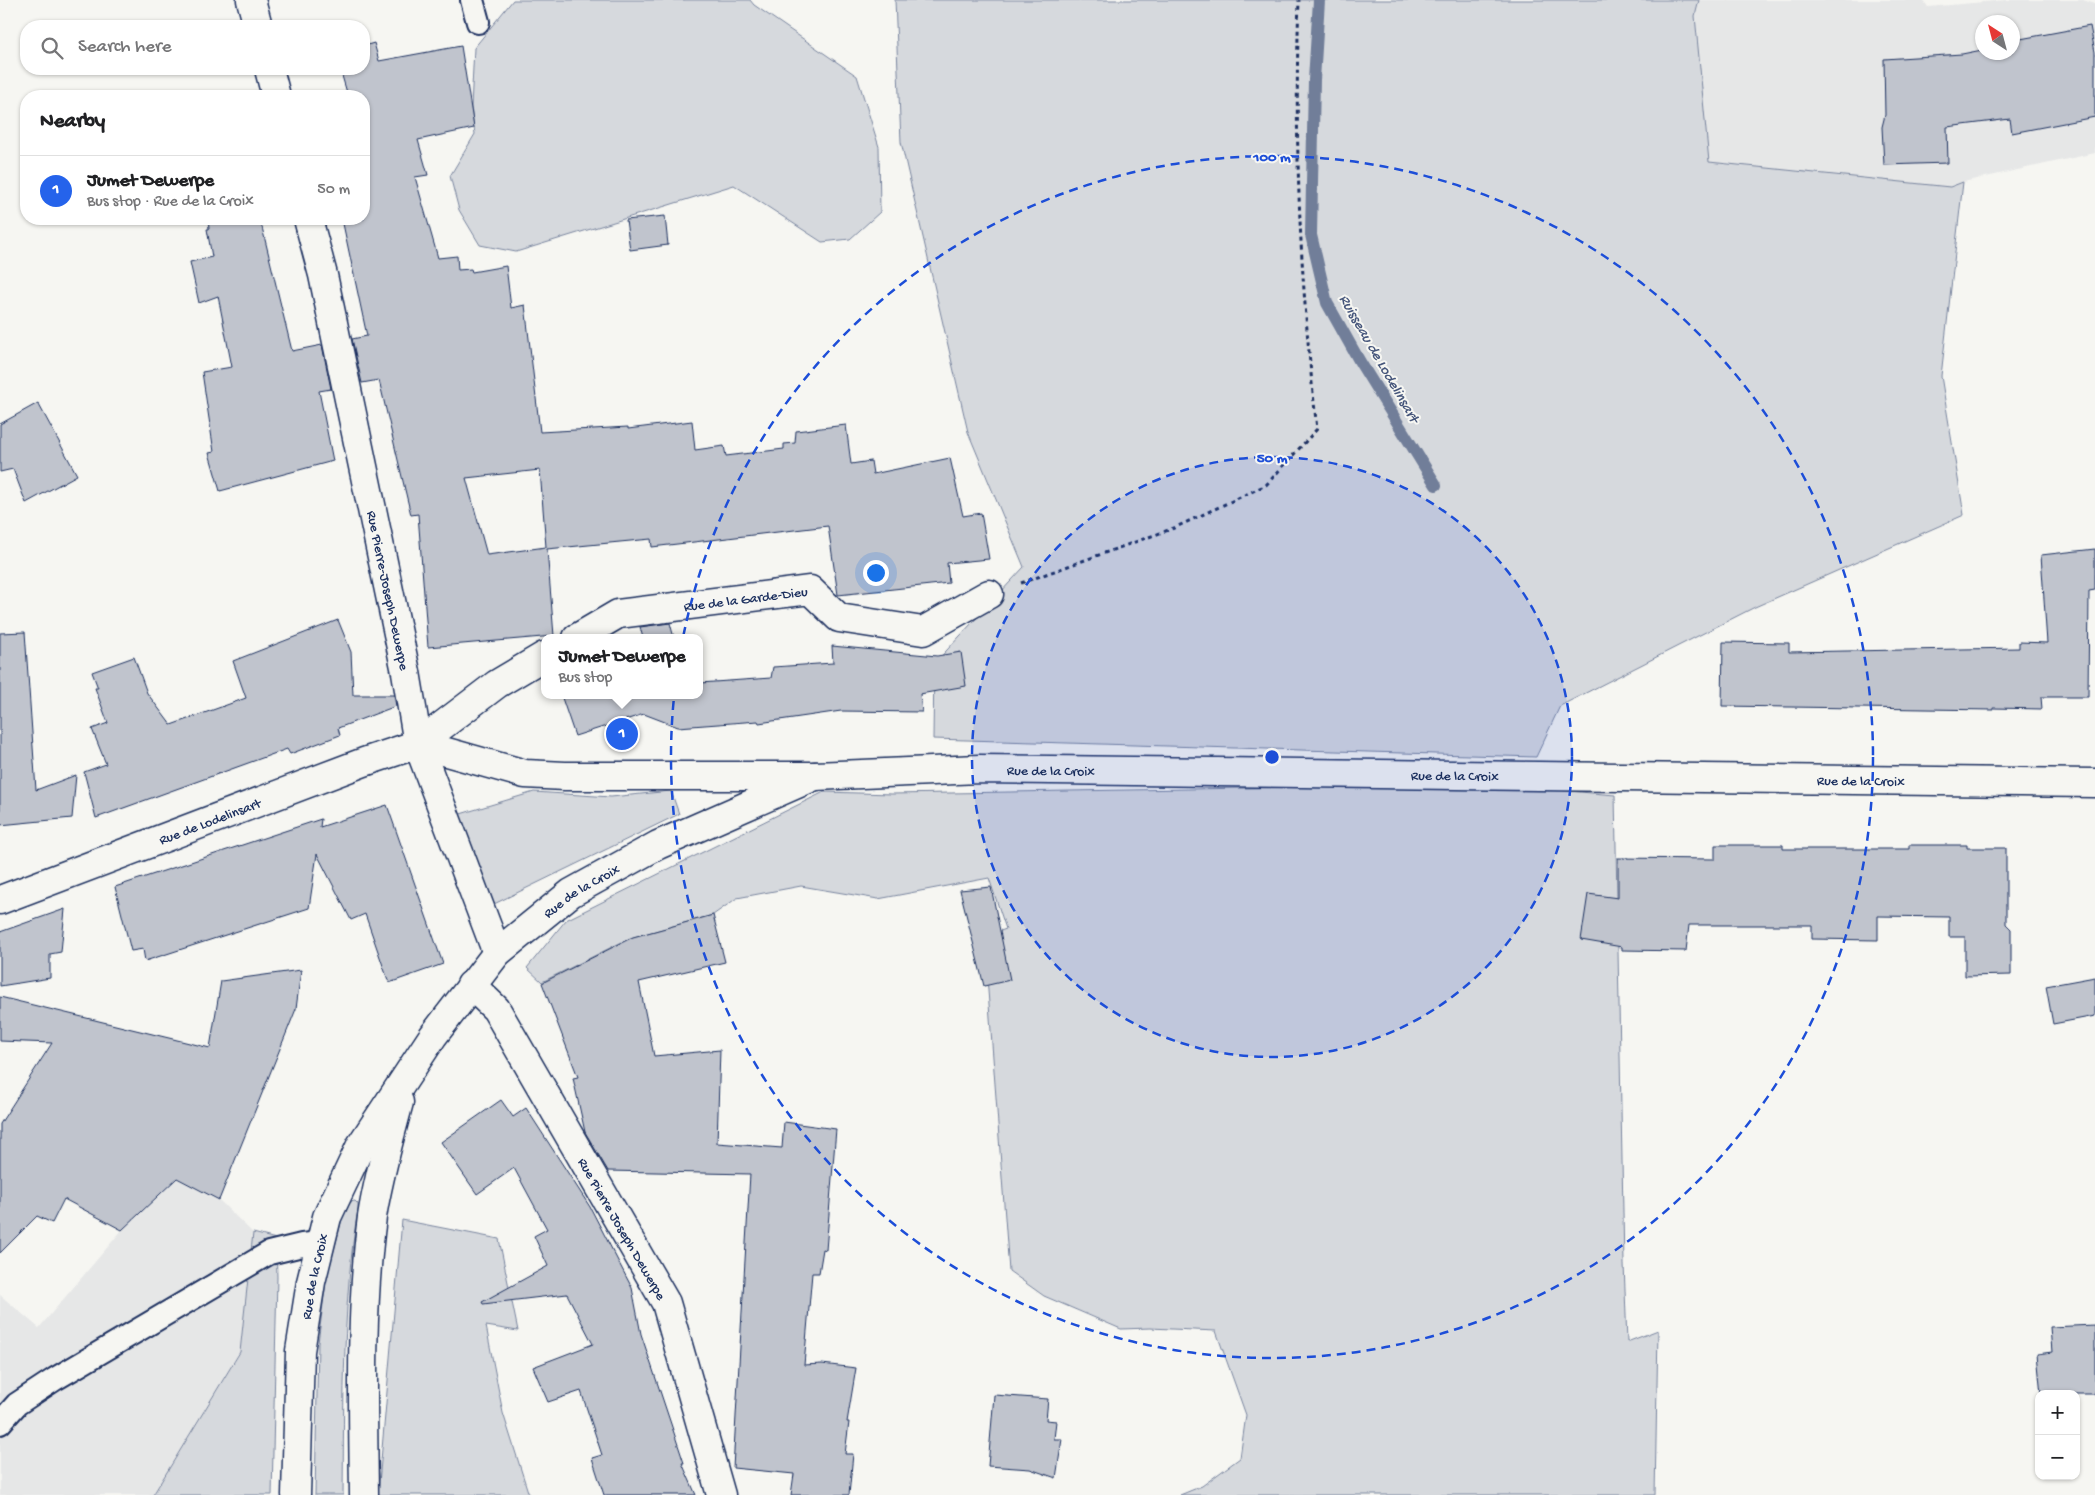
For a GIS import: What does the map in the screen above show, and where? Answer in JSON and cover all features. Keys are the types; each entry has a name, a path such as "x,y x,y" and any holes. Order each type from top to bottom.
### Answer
{"street":[{"path":"251,0 256,20"},
{"path":"271,75 274,90"},
{"name":"Rue Pierre-Joseph Dewerpe","path":"310,225 325,285 396,624 418,744 496,953"},
{"name":"Rue de la Garde-Dieu","path":"584,634 618,614 810,590 840,618 923,631 989,594"},
{"path":"418,744 497,684 541,658"},
{"name":"Rue de la Croix","path":"418,744 525,774 565,776 815,776 979,769 2095,783"},
{"name":"Rue de Lodelinsart","path":"0,900 364,762 418,744"},
{"name":"Rue de la Croix","path":"296,1495 300,1351 311,1282 327,1217 361,1145 433,1036 496,953 571,893 658,845 815,776"},
{"name":"Rue Pierre Joseph Dewerpe","path":"471,985 496,1009 666,1303 721,1495"},
{"name":"Rue de la Croix","path":"364,1495 365,1308 372,1216 385,1152 405,1079"}],"lane":[{"path":"472,0 478,22"},
{"path":"0,1423 17,1404 55,1379 269,1252 302,1244 320,1243"}],"path":[{"path":"989,594 1174,528 1266,485 1317,429 1307,349 1299,233 1296,87 1298,0"}],"shaded area":[{"path":"513,0 750,0 754,5 857,76 879,147 880,212 850,239 822,242 734,185 516,252 480,245 459,210 450,176 475,134 471,107 474,48"},
{"path":"895,0 1699,0 1695,16 1709,162 1950,187 1963,182 1941,376 1964,515 1755,607 1560,706 1536,757 933,739 934,664 1024,567 968,432 901,142"},
{"path":"1699,0 1923,0 1928,7 2006,0 2083,0 2095,4 2095,153 1963,182 1950,187 1708,162 1695,16"},
{"path":"1486,784 1615,795 1627,1342 1658,1330 1655,1495 1180,1495 1202,1486 1240,1458 1246,1415 1216,1331 1150,1328 1121,1329 1044,1296 1009,1271 984,937 1006,929 989,878 878,899 801,886 737,898 713,915 630,938 542,982 527,968 566,920 824,792 892,794"},
{"path":"671,791 679,814 494,904 457,815 534,792 611,797"},
{"path":"177,1178 219,1200 253,1233 240,1352 153,1495 0,1495 0,1295 39,1328 122,1230"},
{"path":"355,1201 358,1204 358,1209 346,1316 343,1495 315,1495 318,1343 326,1281 343,1215 350,1202"},
{"path":"402,1220 499,1239 518,1331 486,1326 503,1413 529,1495 378,1495"},
{"path":"253,1233 276,1239 277,1277 272,1495 153,1495 240,1352"}],"building":[{"path":"2090,26 2095,52 2095,117 2012,133 2010,119 1947,127 1948,163 1884,165 1882,127 1885,115 1884,59 1962,54 1975,51 1975,60 2020,60 2020,39"},
{"path":"374,43 379,61 461,46 474,128 418,140 428,175 415,177 438,258 457,256 458,270 471,269 472,272 506,266 511,308 525,305 540,432 628,427 628,429 692,421 695,450 724,446 726,456 784,449 784,444 795,443 796,431 846,425 851,464 871,461 873,474 950,458 963,516 981,513 989,559 947,563 949,583 838,595 828,526 652,547 651,539 547,549 554,634 541,634 541,637 428,647 418,514 411,515 379,380 362,383 352,339 367,336 343,225 370,225 370,90 346,90 342,75 370,75 370,44","holes":["540,470 546,547 487,555 466,478"]},
{"path":"665,216 668,245 630,250 626,220"},
{"path":"209,225 261,225 292,351 322,345 331,389 319,391 333,461 220,491 209,453 214,452 202,372 232,367 218,296 199,303 190,262 212,257 207,229 209,229"},
{"path":"38,403 77,475 26,503 13,469 0,472 0,424"},
{"path":"2095,549 2095,590 2089,591 2088,697 2041,697 2042,709 1722,706 1723,642 1789,643 1789,652 2019,648 2019,642 2047,643 2041,555"},
{"path":"338,620 351,652 353,695 394,695 396,706 338,728 340,735 290,754 287,749 96,818 84,772 106,764 92,729 108,723 95,688 98,688 92,672 134,657 147,693 171,725 246,698 233,661"},
{"path":"670,623 673,634 642,634 640,627"},
{"path":"25,632 36,790 76,775 72,818 0,825 0,633"},
{"path":"832,646 937,656 961,652 966,686 920,694 922,712 841,711 759,723 758,721 678,727 644,714 575,736 562,699 703,699 703,683 771,678 773,667 833,663"},
{"path":"387,805 443,964 389,983 365,914 351,920 317,854 309,908 145,961 143,949 131,951 115,887 321,819 320,827"},
{"path":"1715,845 1783,845 1783,849 1909,849 1909,845 1967,845 1967,848 2006,848 2006,924 2011,929 2011,975 1965,976 1965,937 1949,937 1949,917 1878,916 1878,940 1812,939 1812,925 1689,925 1686,951 1622,950 1622,947 1581,940 1588,894 1618,898 1618,858 1715,859"},
{"path":"991,887 1010,980 984,986 960,890"},
{"path":"65,909 61,952 50,954 50,978 0,986 0,932"},
{"path":"713,915 725,962 639,982 654,1056 720,1050 717,1143 782,1148 784,1122 836,1129 826,1250 823,1249 819,1273 812,1273 804,1365 822,1364 856,1368 847,1422 849,1422 845,1454 853,1454 849,1495 791,1495 794,1474 733,1468 750,1174 608,1171 585,1132 573,1078 578,1077 542,983 633,937"},
{"path":"301,970 296,1009 219,1200 177,1178 122,1230 64,1199 52,1223 37,1216 0,1253 0,1124 52,1043 0,1041 0,997 210,1048 221,981"},
{"path":"2095,977 2095,1016 2053,1024 2046,986"},
{"path":"501,1100 513,1117 526,1108 590,1207 632,1288 641,1334 684,1463 682,1463 696,1495 604,1495 592,1458 602,1455 581,1391 548,1402 533,1367 593,1344 567,1294 483,1304 482,1302 548,1266 534,1236 547,1229 514,1168 477,1194 441,1142"},
{"path":"2095,1325 2095,1394 2080,1394 2080,1390 2041,1390 2037,1354 2052,1352 2050,1327"},
{"path":"994,1395 1048,1399 1046,1420 1056,1421 1054,1439 1062,1439 1056,1478 1030,1469 988,1466"}],"waterway":[{"name":"Ruisseau de Lodelinsart","path":"1319,0 1314,80 1311,235 1327,303 1360,362 1436,485"}],"place":[{"name":"Jumet Dewerpe","path":"622,734"}]}
